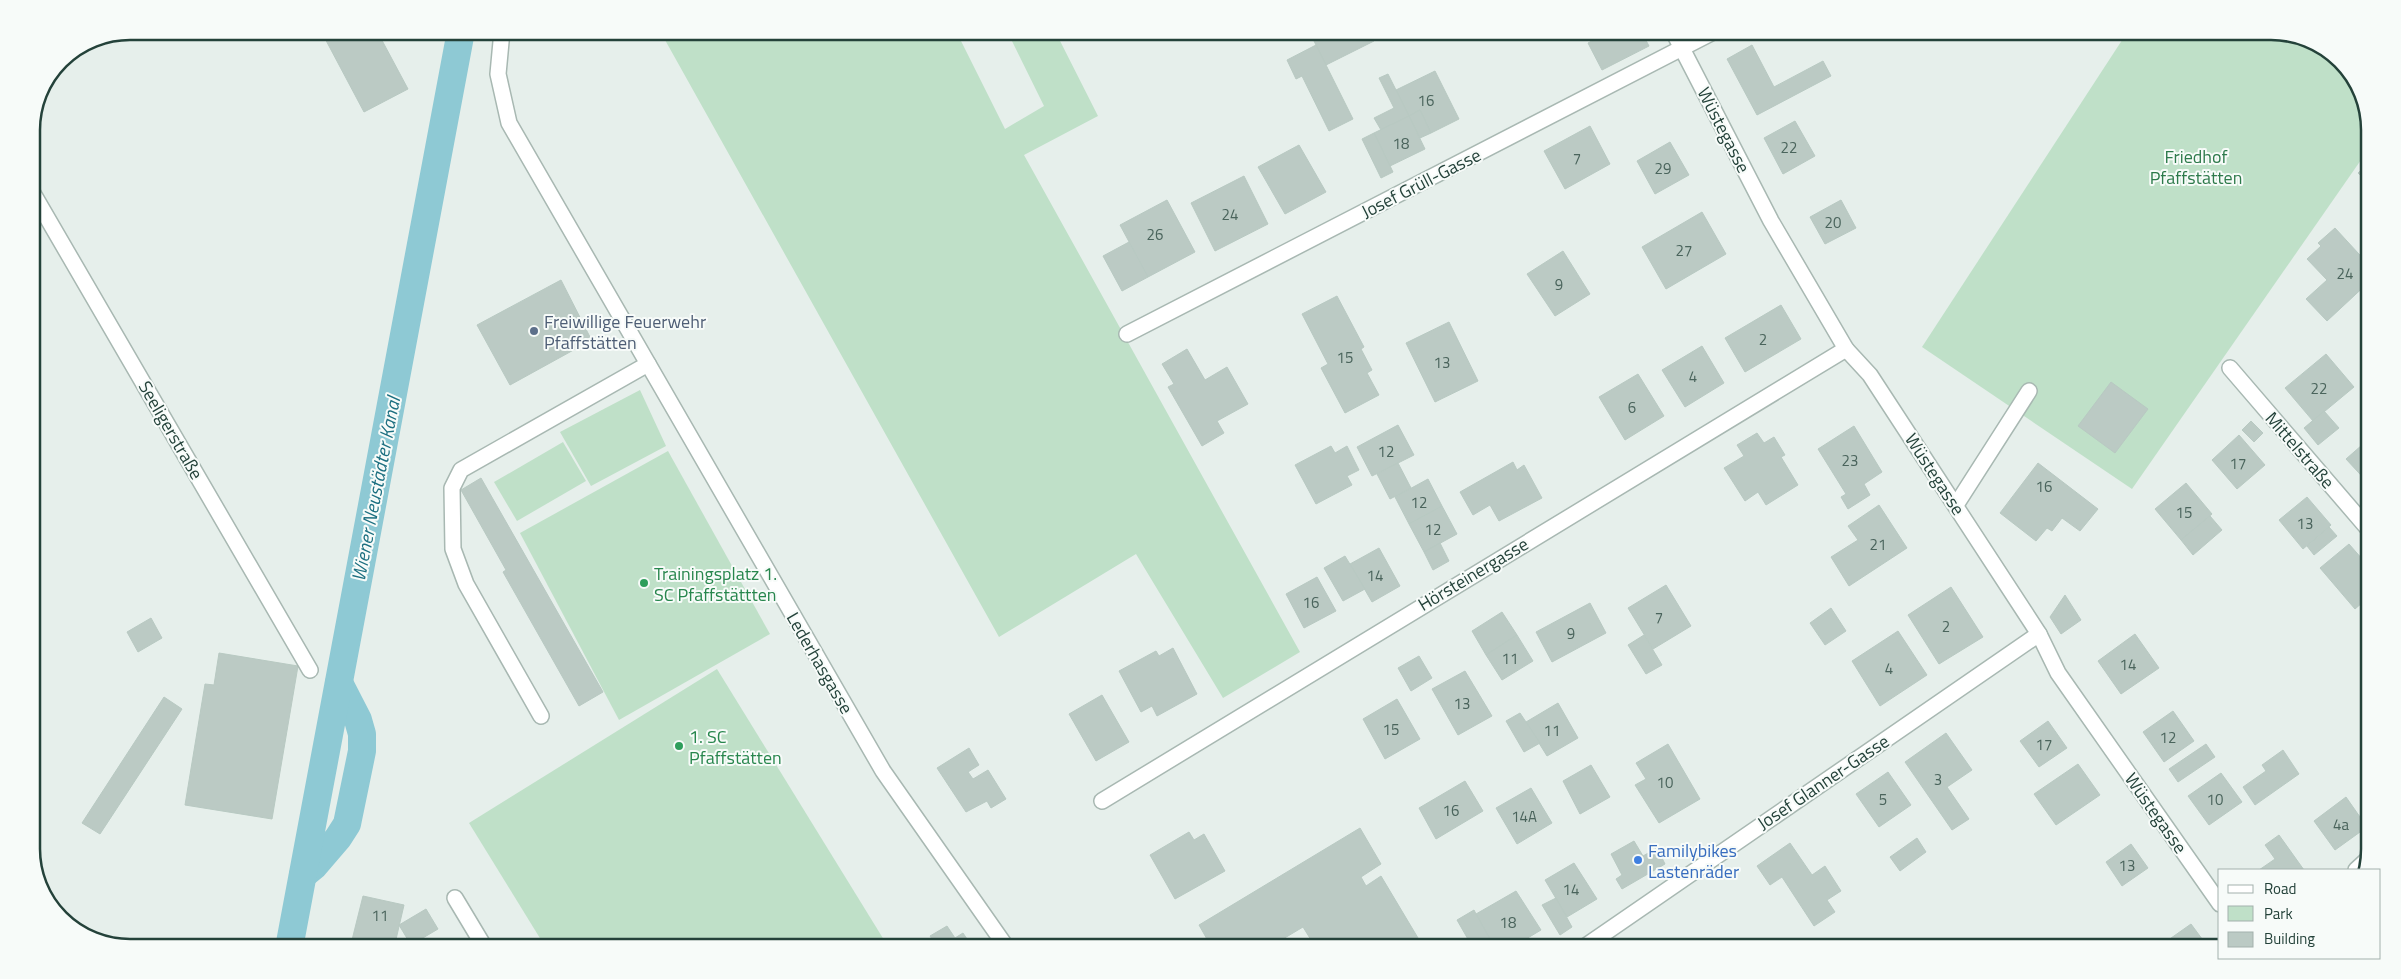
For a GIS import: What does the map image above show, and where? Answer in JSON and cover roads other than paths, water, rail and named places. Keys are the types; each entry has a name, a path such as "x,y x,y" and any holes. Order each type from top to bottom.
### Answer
{"street":[{"name":"Lederhasgasse","path":"501,40 498,74 509,123 883,771 1000,939"},
{"name":"Wüstegasse","path":"1678,40 1771,221 1846,349 1870,375 1956,504 2039,634 2058,673 2218,901"},
{"name":"Josef Grüll-Gasse","path":"1127,334 1698,40"},
{"name":"Seeligerstraße","path":"40,204 310,670"},
{"name":"Hörsteinergasse","path":"1102,801 1846,349"},
{"path":"541,716 466,584 453,549 452,488 461,470 648,364"},
{"name":"Mittelstraße","path":"2230,368 2361,521"},
{"path":"1956,504 2029,391"},
{"name":"Josef Glanner-Gasse","path":"1596,939 2039,634"},
{"path":"454,898 479,939"}],"waterway":[{"name":"Wiener Neustädter Kanal","path":"291,939 459,40"},
{"path":"303,875 314,866 338,838 347,824 362,751 362,734 358,720 339,683"}],"place":[{"name":"Freiwillige Feuerwehr Pfaffstätten","path":"534,331"},
{"name":"Trainingsplatz 1. SC Pfaffstättten","path":"644,583"},
{"name":"1. SC Pfaffstätten","path":"679,746"},
{"name":"Familybikes Lastenräder","path":"1638,860"}],"park label":[{"name":"Friedhof Pfaffstätten","path":"2196,166"}]}
